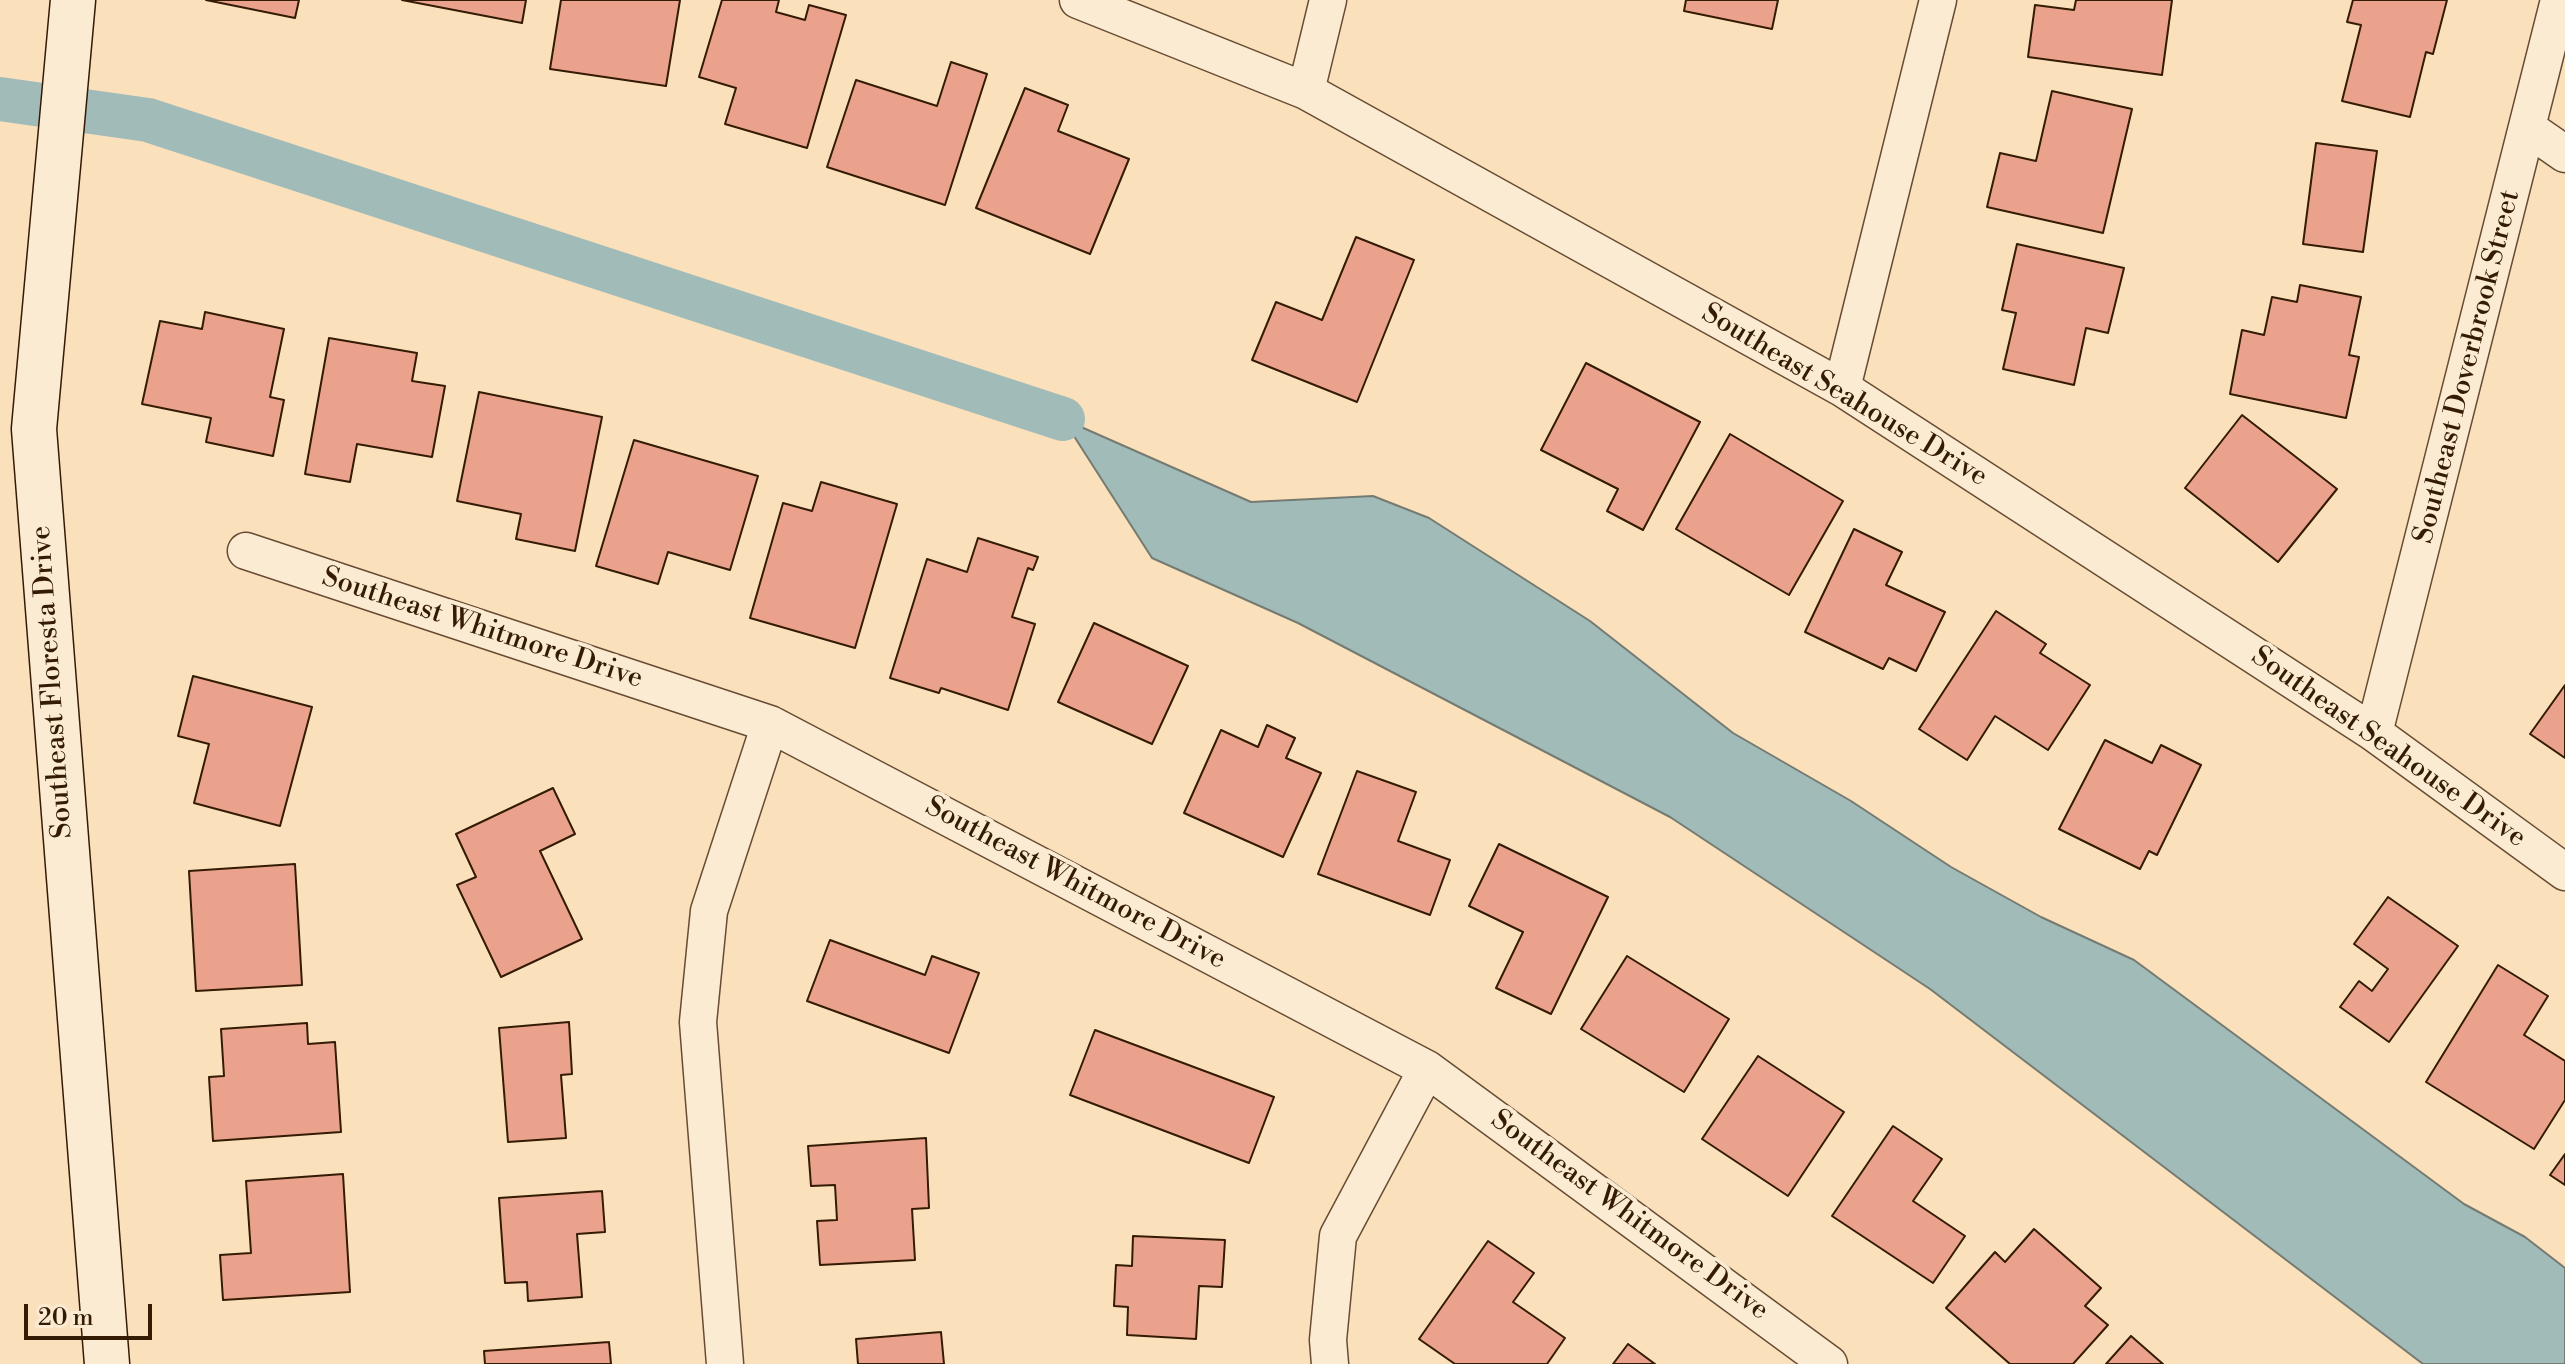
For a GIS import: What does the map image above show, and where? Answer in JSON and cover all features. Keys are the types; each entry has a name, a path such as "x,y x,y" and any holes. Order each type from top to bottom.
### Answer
{"street":[{"name":"Southeast Floresta Drive","path":"73,0 34,429 107,1364"},
{"name":"Southeast Seahouse Drive","path":"1078,0 1306,91 1842,388 2374,733 2565,872"},
{"path":"1306,91 1328,0"},
{"path":"1842,388 1938,0"},
{"name":"Southeast Doverbrook Street","path":"2374,733 2529,129 2559,0"},
{"path":"2529,129 2565,154"},
{"name":"Southeast Whitmore Drive","path":"246,551 770,724 1427,1069 1829,1364"},
{"path":"725,1364 698,1022 709,911 770,724"},
{"path":"1330,1364 1328,1340 1338,1236 1427,1069"}],"water":[{"path":"1063,419 1251,502 1373,496 1429,518 1590,621 1733,733 1851,801 1951,867 2041,917 2134,960 2464,1204 2525,1237 2565,1268 2565,1364 2423,1364 1930,989 1670,817 1298,623 1152,558"}],"building":[{"path":"206,0 299,0 295,18"},
{"path":"402,0 526,0 522,23"},
{"path":"561,0 680,0 666,86 550,69"},
{"path":"722,0 779,0 776,12 805,20 809,5 846,15 807,148 725,124 736,88 699,77"},
{"path":"1686,0 1778,0 1772,29 1684,11"},
{"path":"2076,0 2172,0 2162,75 2028,57 2035,5 2074,10"},
{"path":"2353,0 2447,0 2433,54 2426,52 2410,117 2342,101 2361,25 2347,22"},
{"path":"951,62 987,74 945,205 827,167 856,80 937,106"},
{"path":"1025,88 1068,105 1058,131 1129,159 1090,254 976,208"},
{"path":"2052,91 2132,109 2103,233 1987,207 2000,153 2036,161"},
{"path":"2316,143 2377,151 2363,252 2303,244"},
{"path":"1356,237 1414,260 1357,402 1252,360 1276,302 1322,320"},
{"path":"2017,244 2124,268 2108,333 2086,328 2074,385 2003,369 2016,313 2002,310"},
{"path":"2300,285 2361,297 2349,355 2359,357 2346,418 2230,394 2242,330 2264,335 2272,297 2297,302"},
{"path":"205,312 284,329 270,397 284,400 273,456 206,442 211,418 142,404 160,321 202,329"},
{"path":"329,338 417,353 412,381 445,386 432,457 357,444 350,482 305,474"},
{"path":"1586,363 1700,422 1643,530 1607,511 1618,489 1541,450"},
{"path":"479,392 602,417 575,551 516,539 521,514 457,501"},
{"path":"2242,415 2337,489 2278,562 2185,488"},
{"path":"1730,434 1843,501 1789,595 1676,529"},
{"path":"634,440 758,476 730,570 668,552 658,584 596,566"},
{"path":"821,482 897,504 855,648 750,618 783,503 812,511"},
{"path":"1854,529 1902,552 1886,585 1945,612 1916,671 1889,658 1883,669 1805,632"},
{"path":"978,538 1038,557 1033,570 1028,568 1012,617 1035,624 1008,710 941,688 939,693 890,678 927,559 967,572"},
{"path":"1996,611 2046,644 2040,653 2090,685 2048,750 1995,716 1967,760 1919,729"},
{"path":"1094,623 1188,666 1152,744 1058,702"},
{"path":"193,676 312,707 280,826 194,803 209,744 178,736"},
{"path":"2565,685 2565,758 2530,734"},
{"path":"1267,725 1295,738 1286,758 1321,773 1283,857 1184,813 1221,730 1258,747"},
{"path":"2105,740 2152,763 2161,745 2201,765 2157,855 2149,851 2140,869 2059,829"},
{"path":"1357,771 1416,792 1398,841 1450,860 1430,915 1318,874"},
{"path":"553,788 575,834 540,851 582,939 501,977 457,885 476,877 456,834"},
{"path":"1499,844 1608,897 1551,1014 1496,988 1523,932 1469,906"},
{"path":"295,864 302,985 196,991 189,871"},
{"path":"2388,897 2458,946 2389,1042 2340,1007 2359,981 2372,991 2388,969 2354,944"},
{"path":"830,940 925,975 932,956 979,973 949,1053 807,1001"},
{"path":"1627,956 1729,1019 1684,1092 1581,1029"},
{"path":"2498,965 2548,996 2524,1035 2565,1061 2565,1100 2534,1149 2426,1082"},
{"path":"569,1022 572,1074 561,1075 566,1138 508,1142 499,1028"},
{"path":"307,1023 308,1044 335,1042 341,1132 213,1141 209,1077 224,1076 221,1029"},
{"path":"1095,1030 1274,1097 1249,1163 1070,1095"},
{"path":"1758,1056 1844,1112 1788,1196 1702,1139"},
{"path":"1893,1126 1942,1159 1913,1201 1965,1236 1933,1283 1832,1216"},
{"path":"926,1138 929,1208 912,1209 915,1260 820,1265 817,1221 837,1220 835,1185 811,1186 808,1146"},
{"path":"2565,1154 2565,1185 2550,1175"},
{"path":"343,1174 350,1292 223,1300 220,1255 251,1253 246,1181"},
{"path":"602,1191 605,1232 577,1234 582,1297 528,1301 527,1282 505,1283 499,1198"},
{"path":"2034,1229 2101,1288 2085,1306 2108,1325 2073,1364 2010,1364 1946,1308 1995,1252 2005,1262"},
{"path":"1133,1236 1225,1240 1222,1287 1199,1286 1196,1339 1127,1335 1128,1307 1114,1306 1116,1265 1132,1266"},
{"path":"1488,1241 1534,1273 1513,1302 1565,1338 1547,1364 1455,1364 1419,1339"},
{"path":"941,1332 944,1364 858,1364 856,1339"},
{"path":"2131,1336 2163,1364 2106,1364"},
{"path":"609,1342 611,1364 485,1364 484,1351"},
{"path":"1628,1344 1655,1364 1613,1364"}],"waterway":[{"path":"0,99 148,120 1063,419"}]}
